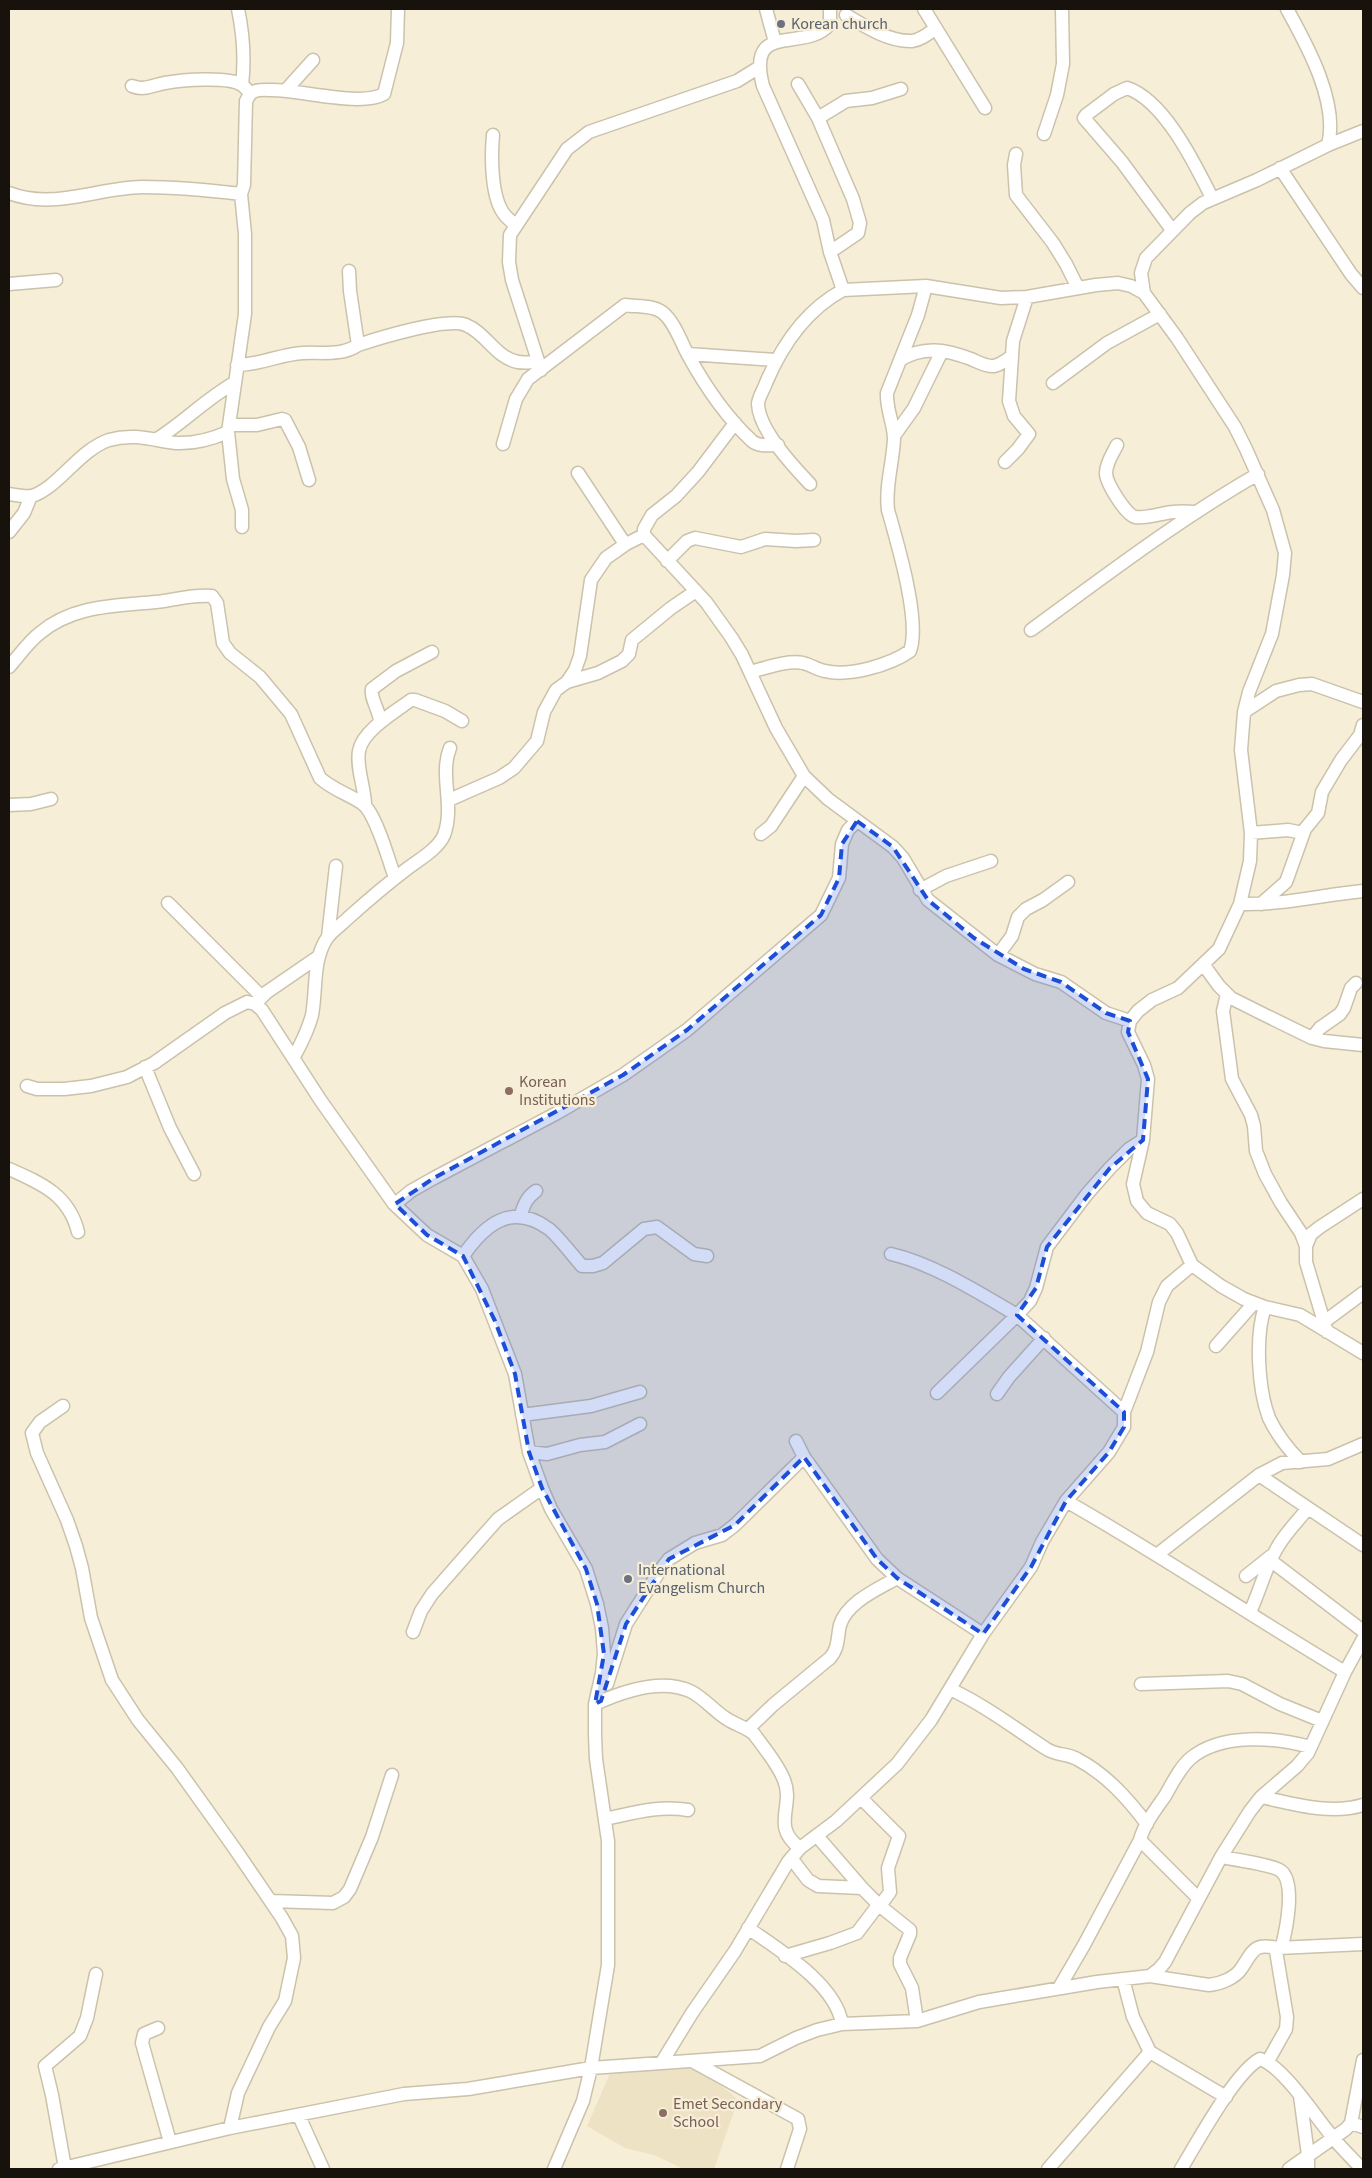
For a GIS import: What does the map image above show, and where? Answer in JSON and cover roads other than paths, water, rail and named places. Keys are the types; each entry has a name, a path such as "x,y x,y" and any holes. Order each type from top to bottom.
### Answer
{"street":[{"path":"238,9 246,89 244,186 241,194 246,292 243,335 228,429 233,479 242,510 242,527"},
{"path":"132,86 149,88 190,80 235,82 246,89 286,90 320,96 364,99 379,97 384,94 397,43 398,9"},
{"path":"766,9 775,42"},
{"path":"830,9 830,24"},
{"path":"843,290 830,252 823,220 763,86 758,68 761,53 775,42 820,34 830,24 857,9"},
{"path":"924,9 985,108"},
{"path":"1044,134 1057,95 1063,64 1062,9"},
{"path":"1287,9 1316,67 1328,104 1332,126 1328,145"},
{"path":"846,15 868,28 902,40 912,41 936,28"},
{"path":"286,90 313,60"},
{"path":"539,366 512,280 508,245 510,235 567,149 589,132 737,81 758,68"},
{"path":"798,84 818,118 853,199 860,223 858,233 830,252"},
{"path":"1172,230 1122,162 1084,118 1086,114 1114,94 1127,88 1145,97 1154,105 1177,136 1212,198"},
{"path":"818,118 846,101 872,98 901,89"},
{"path":"1363,131 1328,145 1257,180 1212,198 1190,213 1172,230 1146,258 1141,273 1144,293 1235,427 1273,510 1285,552 1283,575 1272,634 1249,692 1244,712 1241,750 1250,833 1250,861 1240,904 1219,949 1178,988 1152,1000 1138,1011 1130,1021 1128,1032 1141,1057 1148,1079 1142,1140 1133,1184 1137,1202 1146,1213 1170,1224 1177,1233 1192,1265 1221,1286 1260,1305 1300,1315 1325,1327 1363,1353"},
{"path":"492,135 491,155 497,201 504,214 516,226"},
{"path":"1016,154 1014,165 1016,195 1053,243 1078,288"},
{"path":"1280,168 1351,274 1363,288"},
{"path":"9,193 17,196 50,200 140,187 200,189 241,194"},
{"path":"349,271 358,346"},
{"path":"9,284 56,280"},
{"path":"810,484 778,446 762,419 758,403 775,360 797,327 828,298 843,290 926,286 1001,298 1027,297 1118,283 1144,293"},
{"path":"750,672 795,663 803,663 827,672 870,669 910,651 912,619 910,600 886,497 894,436 887,403 887,393 918,315 926,286"},
{"path":"1005,462 1030,434 1010,409 1011,357 1017,325 1027,297"},
{"path":"503,444 521,388 539,366 625,305 653,308 663,313 710,392 735,423 752,441 762,446 778,446"},
{"path":"1053,383 1106,343 1160,314"},
{"path":"237,365 252,365 264,360 302,353 344,352 409,330 450,322 465,324 504,357 539,366"},
{"path":"900,360 919,351 942,351 956,353 989,366 996,366 1011,357"},
{"path":"894,436 914,408 942,351"},
{"path":"688,354 775,360"},
{"path":"157,439 182,422 205,402 234,383"},
{"path":"9,532 24,513 31,496 49,484 87,452 108,441 137,436 178,443 200,441 212,439 228,429 282,419 285,420 299,447 309,480"},
{"path":"735,423 698,472 676,496 652,515 644,529 644,535 719,620 750,672 776,728 804,776 828,799 877,834 903,858 920,890 928,900 998,955 1036,974 1061,982 1106,1013 1130,1021"},
{"path":"1118,445 1111,456 1106,473 1108,482 1123,509 1130,515 1138,518 1175,511 1197,512"},
{"path":"578,473 626,544"},
{"path":"1031,630 1197,512 1258,474"},
{"path":"9,494 31,496"},
{"path":"567,682 575,670 580,656 591,580 606,558 626,544 644,535"},
{"path":"667,562 687,541 695,538 741,547 766,539 814,540"},
{"path":"449,800 499,778 514,768 537,741 544,712 556,690 567,682 598,673 622,661 629,654 630,644 636,636 659,620 671,608 696,592"},
{"path":"9,667 38,634 53,622 79,611 180,599 197,595 212,596 217,603 223,643 230,653 260,677 291,714 320,778 328,785 365,805"},
{"path":"380,722 378,708 372,696 372,689 396,671 432,652"},
{"path":"1244,712 1276,691 1299,684 1312,684 1363,702"},
{"path":"394,878 379,833 365,805 365,791 359,750 366,737 380,722 411,700 445,710 462,721"},
{"path":"1261,904 1286,882 1303,833 1318,813 1322,792 1341,760 1360,735 1363,725"},
{"path":"328,937 394,878 437,846 444,836 448,820 449,800 446,772 447,755 450,748"},
{"path":"761,834 771,826 804,776"},
{"path":"9,805 31,804 51,799"},
{"path":"395,1204 411,1191 558,1113 622,1075 687,1030 821,915 839,878 842,844 848,830 857,821"},
{"path":"1250,833 1288,830 1303,833"},
{"path":"920,890 946,876 991,861"},
{"path":"294,1057 312,1016 318,957 328,937 336,866"},
{"path":"998,955 1012,936 1018,917 1026,909 1043,900 1068,882"},
{"path":"1240,904 1291,902 1333,894 1363,891"},
{"path":"168,903 259,1001 262,1010 321,1101 395,1204 427,1235 463,1256 482,1289 507,1350 519,1391 529,1452 542,1488 551,1509 586,1569 597,1604 602,1628 604,1654 598,1702 596,1759 608,1841 608,1965 591,2068 582,2100 554,2169"},
{"path":"27,1086 37,1089 91,1086 127,1077 225,1013 247,1002 259,1001 318,957"},
{"path":"1203,964 1231,998 1312,1038 1363,1045"},
{"path":"1312,1038 1320,1028 1340,1014 1351,988 1356,984"},
{"path":"1227,994 1223,1011 1232,1079 1251,1115 1256,1152 1265,1174 1301,1233 1306,1246 1306,1262 1325,1327"},
{"path":"145,1067 170,1128 194,1174"},
{"path":"937,1394 1030,1301 1039,1280 1044,1256 1052,1241 1087,1194 1110,1168 1129,1149 1142,1140"},
{"path":"9,1169 36,1180 59,1197 74,1218 78,1232"},
{"path":"520,1217 529,1196 536,1192"},
{"path":"1306,1246 1311,1234 1363,1199"},
{"path":"463,1256 476,1237 489,1226 500,1219 520,1217 527,1218 550,1230 582,1266 594,1266 603,1263 644,1229 657,1227 694,1254 707,1256"},
{"path":"891,1254 909,1258 940,1273 1017,1315 1124,1412"},
{"path":"662,2062 692,2012 735,1951 791,1858 800,1848 836,1822 861,1798 907,1752 931,1720 983,1634 1031,1567 1042,1542 1066,1501 1109,1452 1124,1428 1124,1412 1147,1352 1159,1302 1167,1286 1192,1265"},
{"path":"1325,1327 1363,1293"},
{"path":"1216,1346 1260,1305"},
{"path":"1260,1305 1261,1381 1265,1406 1276,1429 1300,1462"},
{"path":"997,1394 1009,1377 1044,1338"},
{"path":"522,1415 591,1406 640,1392"},
{"path":"63,1406 40,1422 32,1432 36,1453 67,1520 76,1546 91,1618 112,1680 138,1720 177,1768 271,1901 292,1936 294,1958 285,2001 269,2027 238,2093 230,2128"},
{"path":"529,1452 547,1454 580,1445 605,1442 640,1424"},
{"path":"796,1441 804,1457 872,1552 897,1578 983,1634"},
{"path":"1158,1554 1259,1475 1282,1463 1328,1458 1363,1444"},
{"path":"598,1702 626,1624 659,1572 670,1559 695,1543 722,1534 735,1525 804,1457"},
{"path":"1259,1475 1363,1545"},
{"path":"413,1632 421,1611 432,1594 487,1531 504,1515 542,1488"},
{"path":"1066,1501 1158,1554 1288,1638 1345,1672"},
{"path":"1250,1612 1278,1546 1308,1508"},
{"path":"1246,1576 1272,1558"},
{"path":"1272,1558 1363,1631"},
{"path":"748,1729 773,1705 837,1651 841,1623 851,1608 897,1578"},
{"path":"1150,1976 1164,1962 1221,1857 1261,1797 1297,1766 1310,1748 1345,1672 1363,1639"},
{"path":"1141,1684 1228,1681 1242,1684 1280,1704 1322,1721"},
{"path":"598,1702 622,1693 649,1687 668,1686 690,1691 728,1720 748,1729 754,1734 784,1779 787,1791 784,1819 785,1832 792,1842 800,1848"},
{"path":"950,1689 983,1705 1055,1754 1075,1757 1093,1768 1126,1798 1147,1824"},
{"path":"1058,1988 1147,1824 1189,1759 1202,1750 1233,1741 1265,1739 1291,1741 1310,1748"},
{"path":"271,1901 333,1903 344,1897 350,1889 372,1837 392,1775"},
{"path":"1261,1797 1330,1809 1344,1809 1363,1805"},
{"path":"785,1956 857,1933 890,1892 888,1868 899,1836 861,1798"},
{"path":"605,1819 659,1808 673,1807 688,1810"},
{"path":"817,1836 862,1888 910,1930 900,1958 900,1964 912,1988 917,2021"},
{"path":"1140,1840 1198,1898"},
{"path":"1221,1857 1279,1870 1286,1877 1289,1891 1286,1928 1280,1947 1276,1951 1287,2017 1286,2029 1268,2061"},
{"path":"791,1858 812,1884 818,1886 862,1888"},
{"path":"748,1928 824,1989 838,2006 842,2024"},
{"path":"96,1974 87,2018 80,2036 45,2066 52,2095 62,2169 230,2128 404,2094 468,2088 591,2068 760,2056 796,2038 817,2030 842,2024 917,2021 979,2002 1058,1988 1150,1976 1209,1986 1216,1985 1237,1973 1246,1958 1256,1947 1264,1945 1280,1947 1363,1944"},
{"path":"1123,1979 1133,2017 1150,2052 1226,2097"},
{"path":"158,2028 144,2034 142,2043 170,2142"},
{"path":"1048,2169 1150,2052"},
{"path":"1181,2169 1226,2097 1252,2063 1260,2059 1268,2061 1284,2076 1333,2137 1362,2169"},
{"path":"1289,2169 1333,2137 1357,2125 1363,2060"},
{"path":"692,2061 798,2119 800,2129 787,2169"},
{"path":"1300,2096 1308,2155 1308,2169"},
{"path":"299,2116 323,2169"}],"place":[{"name":"Korean church","path":"781,24"},
{"name":"Korean Institutions","path":"509,1091"},
{"name":"International Evangelism Church","path":"628,1579"},
{"name":"Emet Secondary School","path":"663,2113"}]}
